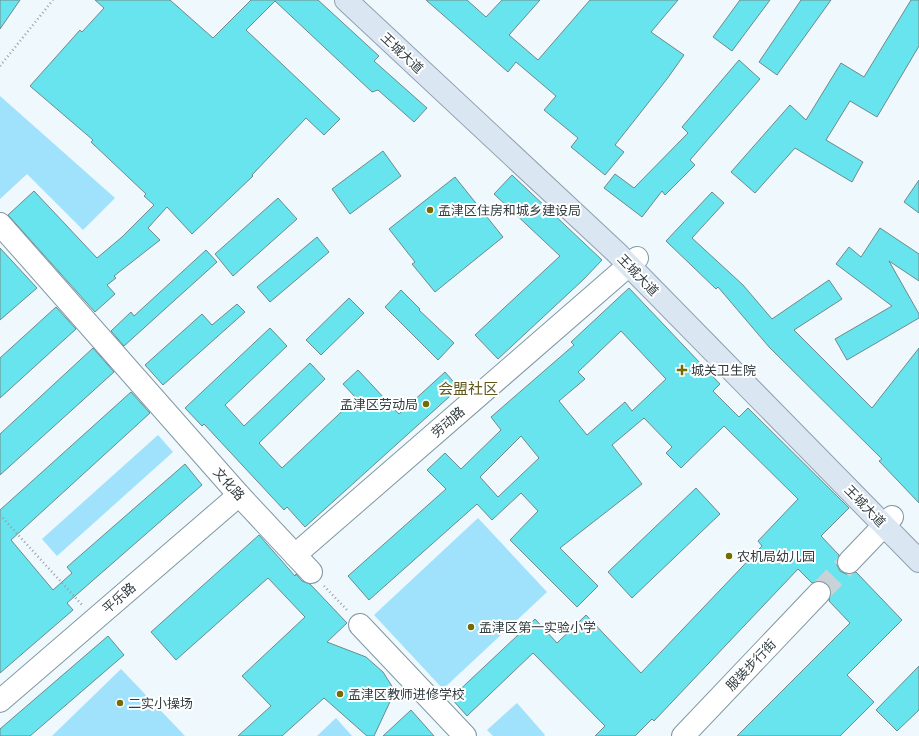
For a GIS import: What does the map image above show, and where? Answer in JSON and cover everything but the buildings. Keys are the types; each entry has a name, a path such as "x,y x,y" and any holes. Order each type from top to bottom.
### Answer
{"main road":[{"name":"王城大道","path":"346,0 633,262 919,562"},
{"name":"王城大道","path":"362,0 633,262 919,545"}],"street":[{"name":"文化路","path":"0,224 239,495 311,572"},
{"name":"劳动路","path":"295,555 633,262"},
{"name":"平乐路","path":"0,701 239,495"},
{"path":"849,562 892,518"},
{"name":"服装步行街","path":"683,736 819,593"},
{"path":"360,625 465,736"}],"path":[{"path":"0,66 53,0"},
{"path":"0,515 95,619"},
{"path":"311,572 360,625"}],"shaded area":[{"path":"0,96 115,198 83,230 27,174 0,199"},
{"path":"158,435 173,452 57,556 42,539"},
{"path":"478,518 547,592 443,689 374,615"},
{"name":"二实小操场","path":"121,669 185,736 52,736"},
{"path":"517,703 545,735 544,736 493,736 487,730"},
{"path":"336,718 352,736 317,736"}],"tunnel":[{"path":"819,593 849,562"}],"place":[{"name":"孟津区住房和城乡建设局","path":"430,210"},
{"name":"城关卫生院","path":"682,370"},
{"name":"孟津区劳动局","path":"426,404"},
{"name":"农机局幼儿园","path":"729,556"},
{"name":"孟津区第一实验小学","path":"471,627"},
{"name":"孟津区教师进修学校","path":"340,694"},
{"name":"二实小操场","path":"120,703"}],"district":[{"name":"会盟社区","path":"468,388"}]}
